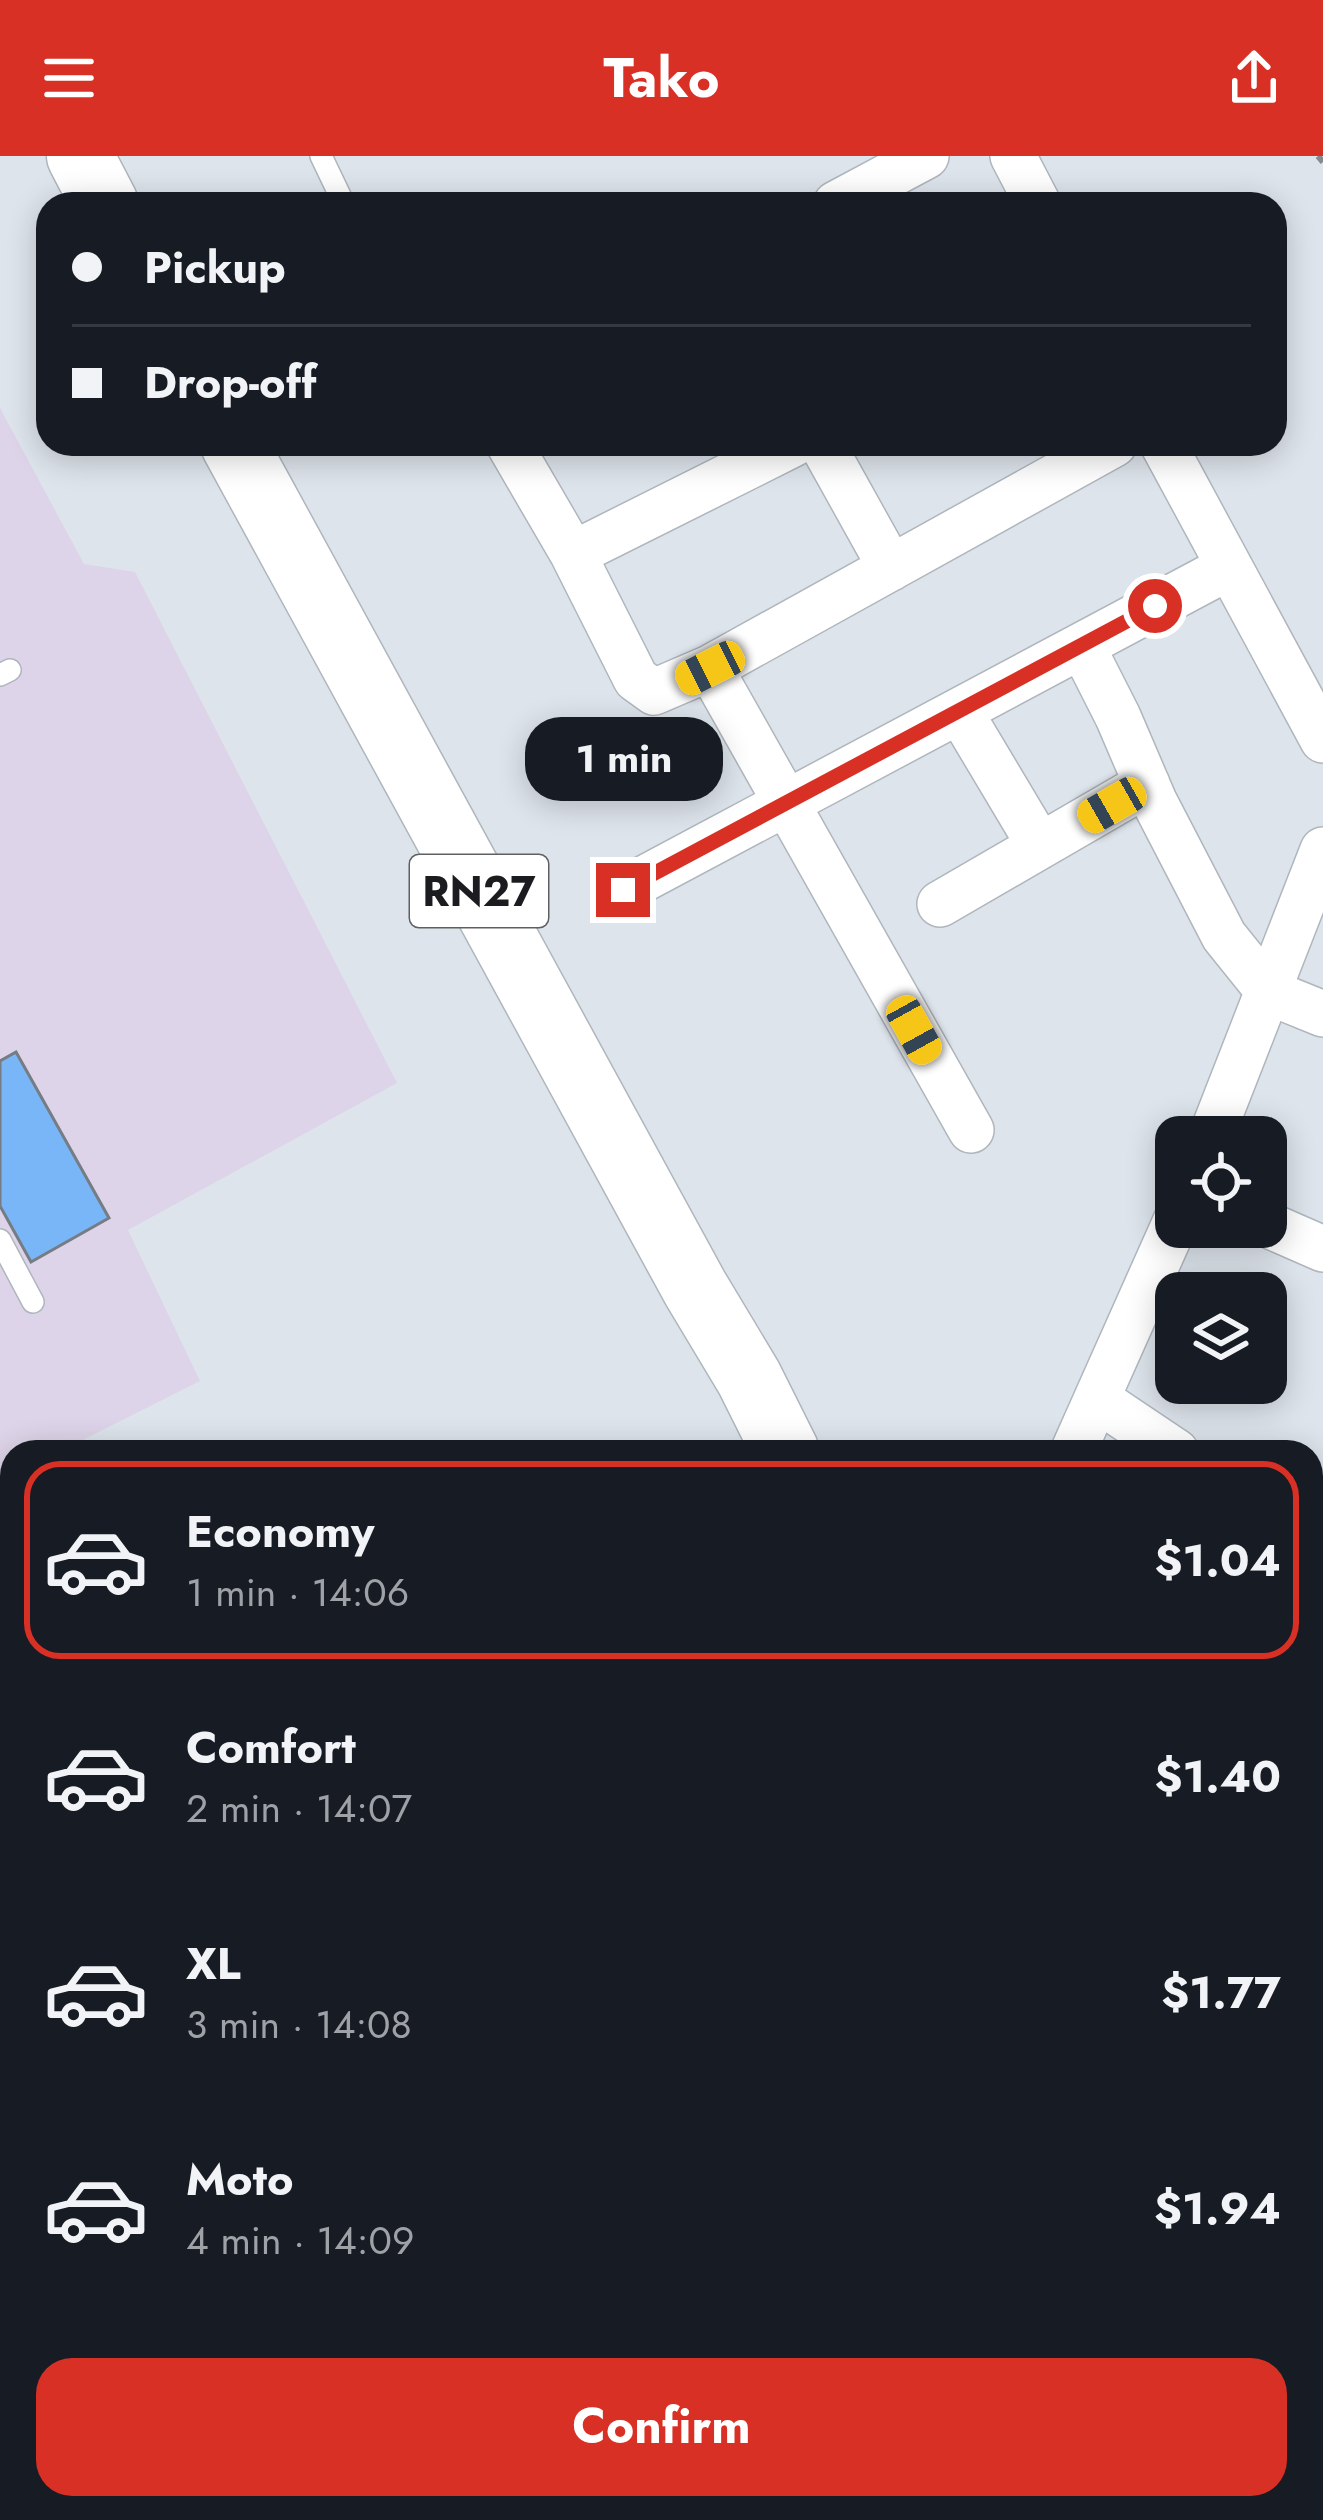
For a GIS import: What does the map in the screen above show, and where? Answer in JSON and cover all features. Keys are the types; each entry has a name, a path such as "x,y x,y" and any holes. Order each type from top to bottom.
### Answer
{"main road":[{"path":"80,156 99,192"},
{"name":"RN27","path":"241,456 780,1440"},
{"name":"RN27","path":"723,1339 740,1440"}],"street":[{"path":"858,192 926,156"},
{"path":"1012,156 1032,192"},
{"path":"516,456 573,554 635,679 644,688 664,691 1092,456"},
{"path":"573,554 769,456"},
{"path":"829,456 891,568"},
{"path":"1169,456 1323,740"},
{"path":"623,890 1229,567"},
{"path":"1082,646 1224,936 1269,992 1323,1014"},
{"path":"710,668 971,1130"},
{"path":"959,712 1040,846"},
{"path":"940,904 1147,784"},
{"path":"1219,1116 1322,855"},
{"path":"1287,1233 1323,1249"},
{"path":"1078,1440 1164,1248"},
{"path":"1097,1399 1158,1440"}],"lane":[{"path":"321,156 338,192"},
{"path":"0,1240 33,1303"}],"shaded area":[{"path":"0,408 84,564 135,572 397,1083 128,1230 200,1381 83,1440 0,1440"}],"building":[{"path":"16,1052 109,1218 31,1262 0,1206 0,1061"}],"route":[{"path":"623,890 1155,606"}]}
